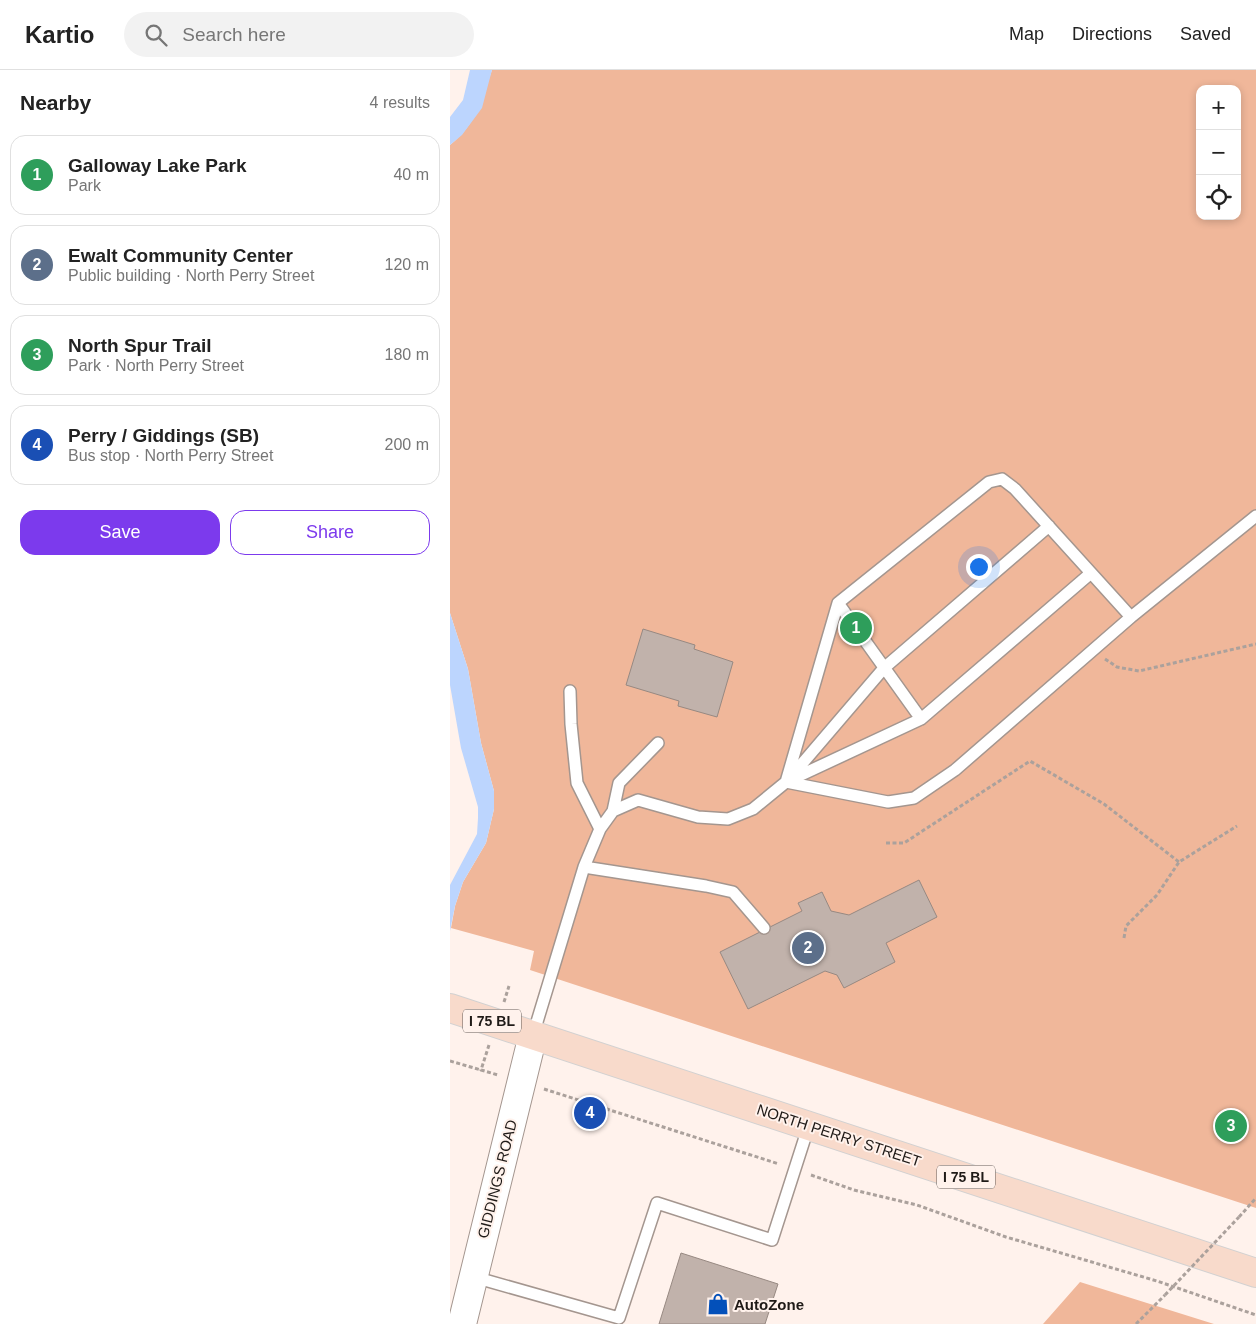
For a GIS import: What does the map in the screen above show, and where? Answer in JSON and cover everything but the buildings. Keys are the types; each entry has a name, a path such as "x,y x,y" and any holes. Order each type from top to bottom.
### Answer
{"main road":[{"name":"NORTH PERRY STREET","path":"450,1008 1256,1273"}],"street":[{"name":"GIDDINGS ROAD","path":"462,1324 472,1277 533,1035"}],"lane":[{"path":"786,782 838,603 989,482 1002,479 1015,489 1131,617"},
{"path":"786,782 888,802 914,798 955,770 1131,617 1256,516"},
{"path":"613,811 638,800 698,816 728,819 753,808 786,782 884,668 1049,526"},
{"path":"786,782 922,719 1091,573"},
{"path":"838,603 922,719"},
{"path":"570,691 577,784 600,829"},
{"path":"533,1035 584,866 600,829 613,811 619,783 658,743"},
{"path":"584,866 733,892 764,928"},
{"path":"472,1277 619,1318 657,1202 772,1240 809,1125"}],"path":[{"path":"1092,651 1117,667 1139,671 1256,644"},
{"path":"886,843 904,843 1030,761 1104,804 1180,862"},
{"path":"1124,938 1126,926 1157,895 1180,862 1237,826"},
{"path":"450,1061 480,1070"},
{"path":"565,1096 854,1190 918,1205 1006,1237 1157,1280 1256,1315"},
{"path":"1136,1324 1256,1198"}],"shaded area":[{"path":"492,70 1256,70 1256,1208 530,970 534,951 451,928 455,906 463,882 486,843 494,809 494,791 481,743 468,669 450,613 450,145 466,129 481,102"},
{"path":"1080,1282 1214,1324 1043,1324"}],"water":[{"path":"470,70 492,70 482,108 462,135 450,145 450,117 463,100"},
{"path":"450,613 468,669 481,743 494,791 494,809 486,843 463,882 455,906 450,931 450,885 477,834 478,807 461,748 450,685"}],"place":[{"name":"Galloway Lake Park","path":"856,628"},
{"name":"Ewalt Community Center","path":"808,948"},
{"name":"Perry / Giddings (SB)","path":"590,1113"},
{"name":"North Spur Trail","path":"1231,1126"},
{"name":"AutoZone","path":"718,1304"}]}
